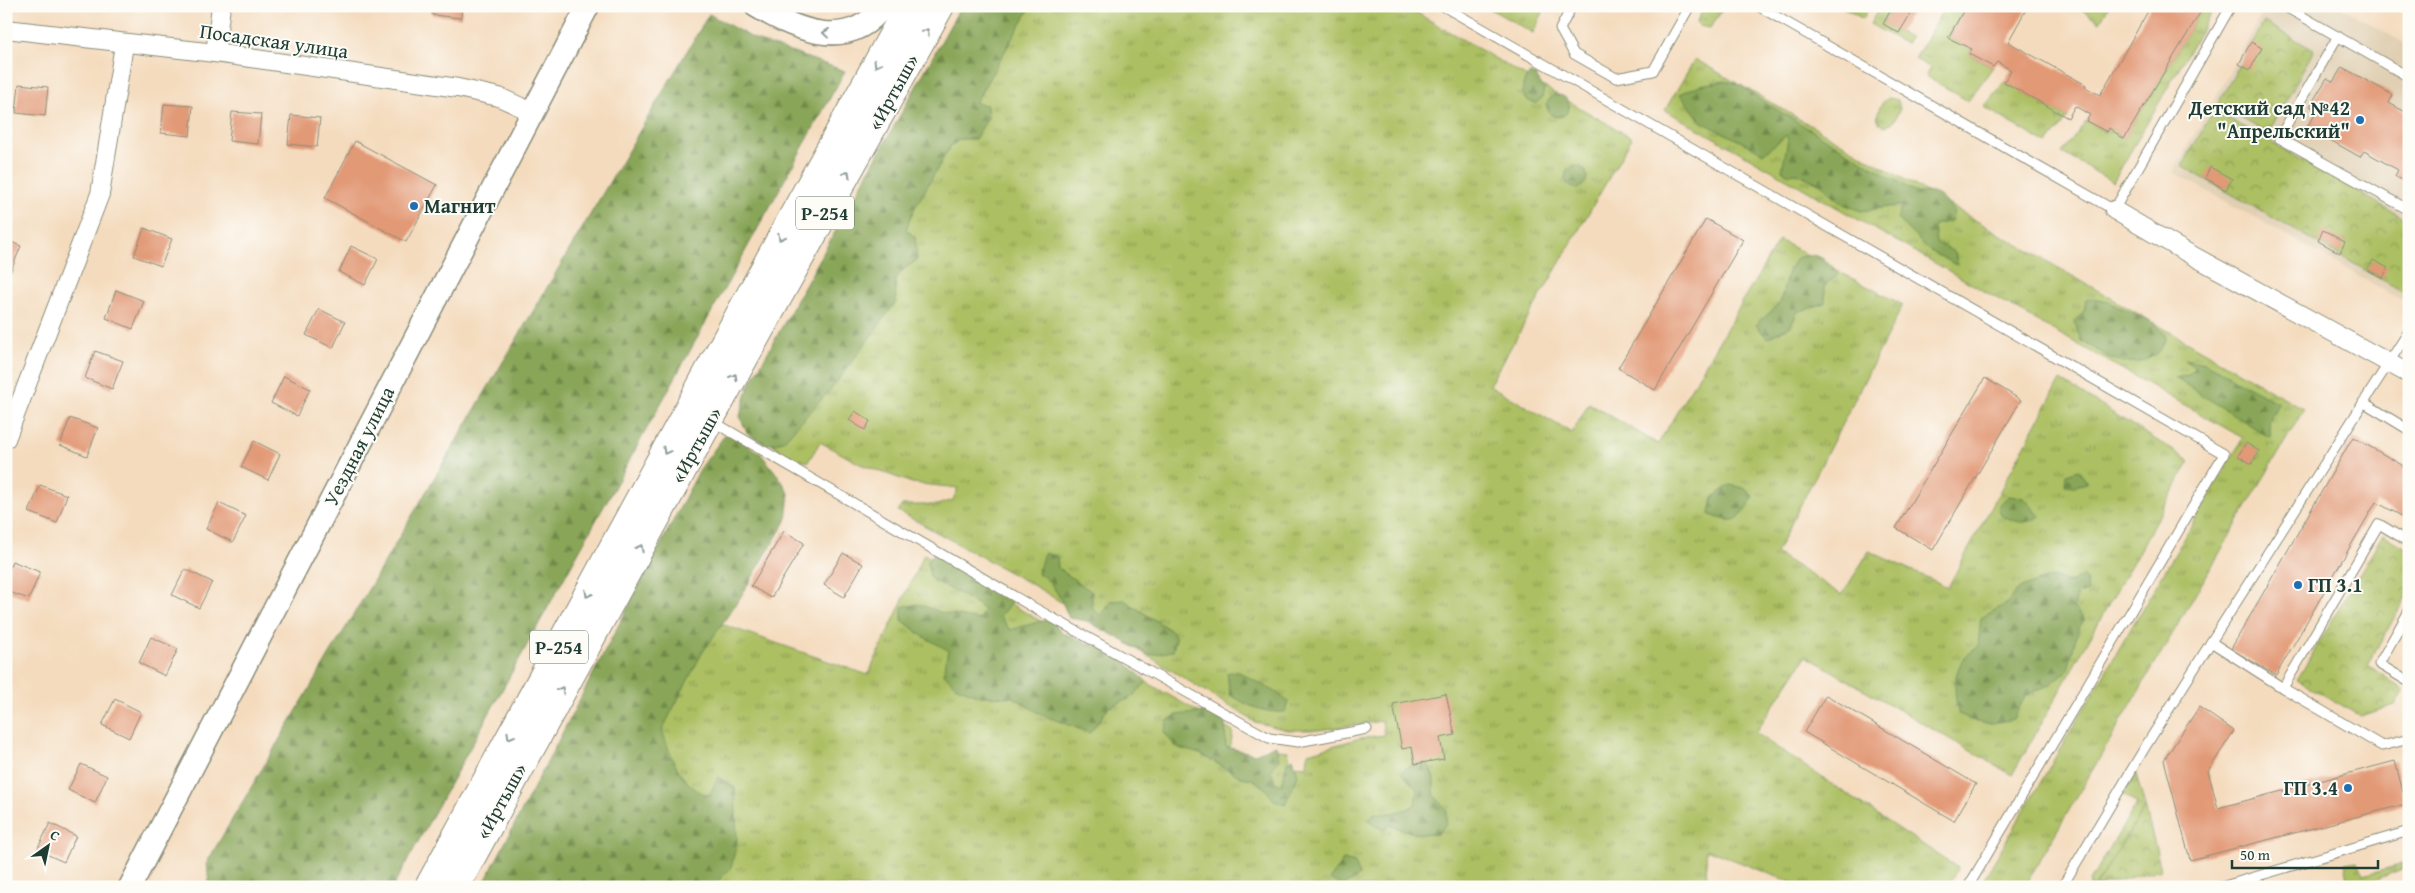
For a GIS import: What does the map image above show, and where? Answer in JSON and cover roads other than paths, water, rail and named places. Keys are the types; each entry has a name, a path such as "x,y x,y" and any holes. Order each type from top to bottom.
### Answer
{"highway":[{"name":"«Иртыш»","path":"429,887 909,6"},
{"name":"«Иртыш»","path":"455,887 710,419 940,6"}],"street":[{"path":"214,53 221,6"},
{"name":"Уездная улица","path":"130,887 588,6"},
{"path":"756,6 776,19 799,28 830,35 848,32 864,23 883,6"},
{"name":"Посадская улица","path":"6,29 124,45 214,53 458,88 499,97 532,112"},
{"path":"6,439 100,194 124,45"},
{"path":"2114,210 2211,266 2409,374"}],"lane":[{"path":"1443,6 2224,454 1968,887"},
{"path":"1572,6 1560,29 1574,54 1616,78 1653,71 1690,6"},
{"path":"1758,6 2114,210 2232,6"},
{"path":"2284,6 2409,77"},
{"path":"2338,36 2279,138 2409,210"},
{"path":"2062,887 2147,744 2409,331"},
{"path":"2363,402 2409,430"},
{"path":"710,419 1031,606 1269,738 1298,742 1367,729"},
{"path":"2283,688 2379,524 2409,542"},
{"path":"2409,611 2379,664 2409,682"},
{"path":"2212,642 2283,688 2382,746 2409,739"},
{"path":"2221,887 2409,831"}],"place":[{"name":"Детский сад №42 \"Апрельский\"","path":"2360,120"},
{"name":"Магнит","path":"414,206"},
{"name":"ГП 3.1","path":"2298,585"},
{"name":"ГП 3.4","path":"2348,788"}]}
